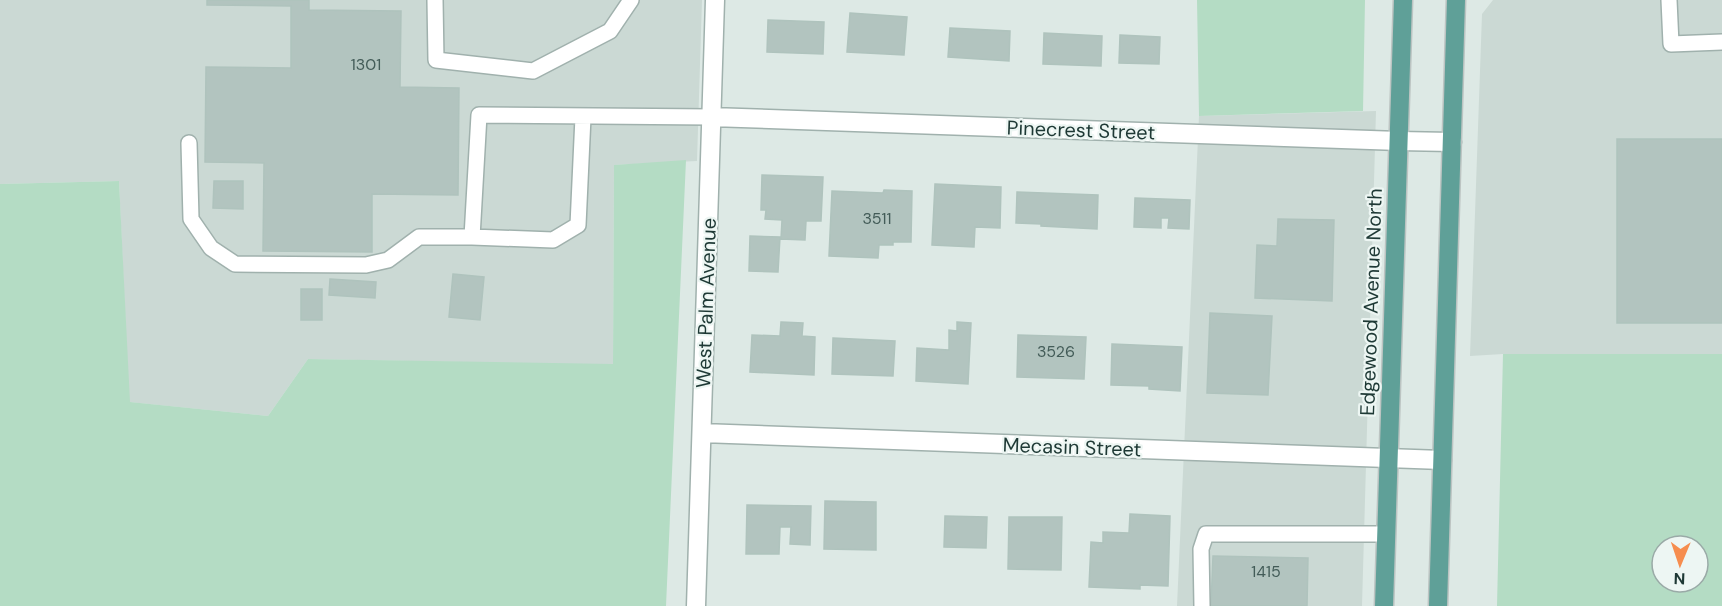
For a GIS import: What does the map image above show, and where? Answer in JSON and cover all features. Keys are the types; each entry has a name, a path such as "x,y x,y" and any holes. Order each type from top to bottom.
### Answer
{"main road":[{"name":"Edgewood Avenue North","path":"1384,606 1403,0"},
{"path":"1438,606 1456,0"}],"street":[{"name":"West Palm Avenue","path":"696,606 715,0"},
{"name":"Pinecrest Street","path":"711,117 1452,142"},
{"name":"Mecasin Street","path":"702,433 1442,460"}],"lane":[{"path":"435,0 436,60 533,71 610,31 630,0"},
{"path":"1669,0 1671,44 1722,42"},
{"path":"472,237 479,115 711,117"},
{"path":"189,143 191,219 211,248 235,264 366,265 388,260 420,237 553,240 578,225 583,117"},
{"path":"1202,606 1201,549 1206,534 1386,534"}],"shaded area":[{"path":"0,0 702,0 697,161 614,165 613,365 308,359 268,416 129,402 119,181 0,184"},
{"path":"1493,0 1722,0 1722,354 1470,356 1482,14"},
{"path":"1376,111 1362,606 1177,606 1199,116"}],"green space":[{"path":"1197,0 1365,0 1363,111 1199,116"},
{"path":"686,160 666,606 0,606 0,184 119,181 130,402 268,416 308,359 613,364 614,165"},
{"path":"1503,354 1722,354 1722,606 1497,606"}],"building":[{"path":"207,0 309,0 309,10 401,11 400,87 459,88 458,195 372,194 372,252 263,251 264,163 205,162 206,67 291,68 291,6 207,5"},
{"path":"850,13 907,17 904,55 847,52"},
{"path":"768,20 824,22 823,54 767,52"},
{"path":"950,28 1010,31 1009,61 948,57"},
{"path":"1044,33 1102,36 1101,66 1043,64"},
{"path":"1120,35 1160,37 1159,64 1119,63"},
{"path":"1617,139 1722,139 1722,323 1617,323"},
{"path":"762,175 823,177 821,221 806,221 805,240 781,239 782,220 765,219 766,210 761,210"},
{"path":"214,181 243,181 243,209 213,208"},
{"path":"935,184 1001,187 1000,228 975,227 974,247 932,245"},
{"path":"884,190 912,191 911,242 879,245 878,258 829,256 832,191 883,193"},
{"path":"1017,192 1098,195 1097,229 1016,223"},
{"path":"1135,198 1190,200 1189,229 1168,228 1169,218 1161,218 1161,228 1134,227"},
{"path":"1278,219 1334,220 1332,301 1255,298 1257,245 1277,246"},
{"path":"750,236 780,237 778,272 749,271"},
{"path":"453,274 484,277 480,320 449,317"},
{"path":"330,279 376,282 375,298 329,295"},
{"path":"301,289 322,289 322,320 301,320"},
{"path":"1210,313 1272,316 1268,395 1207,393"},
{"path":"781,322 803,323 802,336 815,337 814,375 750,372 752,335 780,336"},
{"path":"957,322 971,323 968,384 916,381 917,348 949,350 949,330 957,331"},
{"path":"1018,335 1086,337 1084,379 1017,377"},
{"path":"833,338 895,341 893,376 832,374"},
{"path":"1112,344 1182,347 1180,391 1149,389 1149,386 1111,385"},
{"path":"825,501 876,502 876,550 824,549"},
{"path":"747,505 811,506 810,545 790,544 791,527 780,527 779,554 746,554"},
{"path":"1130,514 1170,516 1168,586 1140,585 1140,589 1089,587 1091,542 1103,543 1103,532 1129,533"},
{"path":"945,516 987,517 986,548 944,547"},
{"path":"1009,517 1062,517 1061,570 1008,569"},
{"path":"1213,556 1308,558 1307,606 1211,606"}]}
